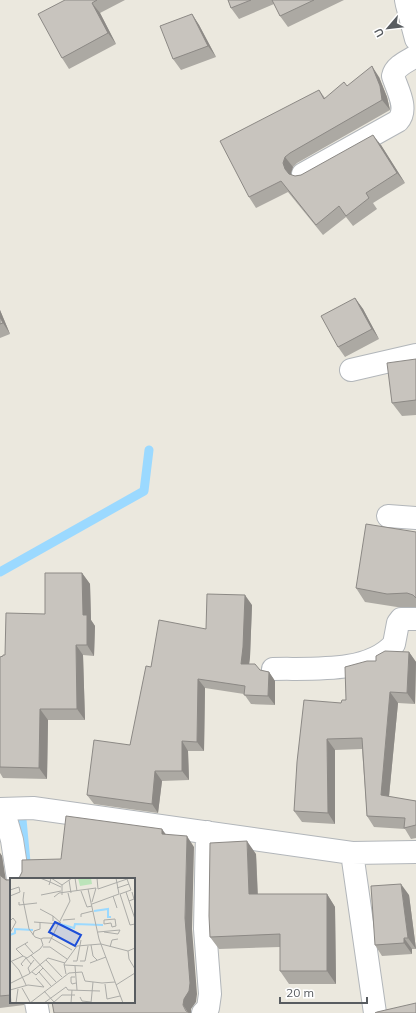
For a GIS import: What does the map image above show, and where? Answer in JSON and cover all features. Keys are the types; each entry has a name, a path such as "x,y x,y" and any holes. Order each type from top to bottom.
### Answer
{"street":[{"path":"406,0 406,5 416,39"},
{"path":"303,174 401,118 403,109 393,73 396,69 416,56"},
{"path":"351,370 416,355"},
{"path":"388,516 416,518"},
{"path":"273,668 348,667 377,657 394,644 398,623 401,619 416,619"},
{"path":"18,878 12,840 4,809 32,808 352,853 416,852"},
{"path":"203,1013 208,1008 210,994 205,930 207,832"},
{"path":"352,853 374,1013"},
{"path":"36,1003 38,1013"}],"building":[{"path":"65,0 97,0 92,3 108,33 62,58 38,14"},
{"path":"228,0 251,0 231,8"},
{"path":"272,0 314,0 280,16"},
{"path":"192,14 208,46 173,59 160,26"},
{"path":"372,66 380,86 382,100 290,153 285,157 283,163 289,174 295,176 301,175 373,135 397,173 366,193 369,198 346,216 339,206 316,225 281,181 249,197 220,141 319,90 324,99 344,82 347,86"},
{"path":"355,298 372,329 338,347 321,316"},
{"path":"0,317 3,323 0,324"},
{"path":"416,359 416,400 392,403 387,363"},
{"path":"366,524 416,532 416,598 407,593 387,594 356,588"},
{"path":"45,573 82,573 83,615 87,615 87,645 76,645 77,709 40,709 39,768 0,767 0,657 5,655 6,613 45,614"},
{"path":"207,594 245,595 241,664 255,664 260,670 269,672 268,696 244,695 245,686 198,679 197,742 182,741 182,771 155,771 152,804 87,795 94,740 130,745 146,666 151,667 159,620 206,629"},
{"path":"385,651 409,652 407,693 390,692 381,795 416,801 416,825 404,828 405,818 367,816 362,738 327,739 328,813 294,811 297,762 304,700 341,703 342,700 346,700 345,667 367,661 376,661 376,656"},
{"path":"66,816 162,829 162,834 187,836 185,918 190,983 189,991 184,999 183,1005 186,1011 190,1013 54,1013 52,1003 135,1003 135,878 19,878 22,872 22,860 61,859"},
{"path":"247,841 249,894 327,894 327,971 280,971 280,934 210,937 210,843"},
{"path":"0,874 6,880 10,880 10,995 0,996"},
{"path":"401,884 408,938 404,938 404,943 375,945 371,886"},
{"path":"416,1003 416,1013 375,1013 377,1012"}],"waterway":[{"path":"0,572 144,491 149,450"},
{"path":"21,809 26,862"}]}
